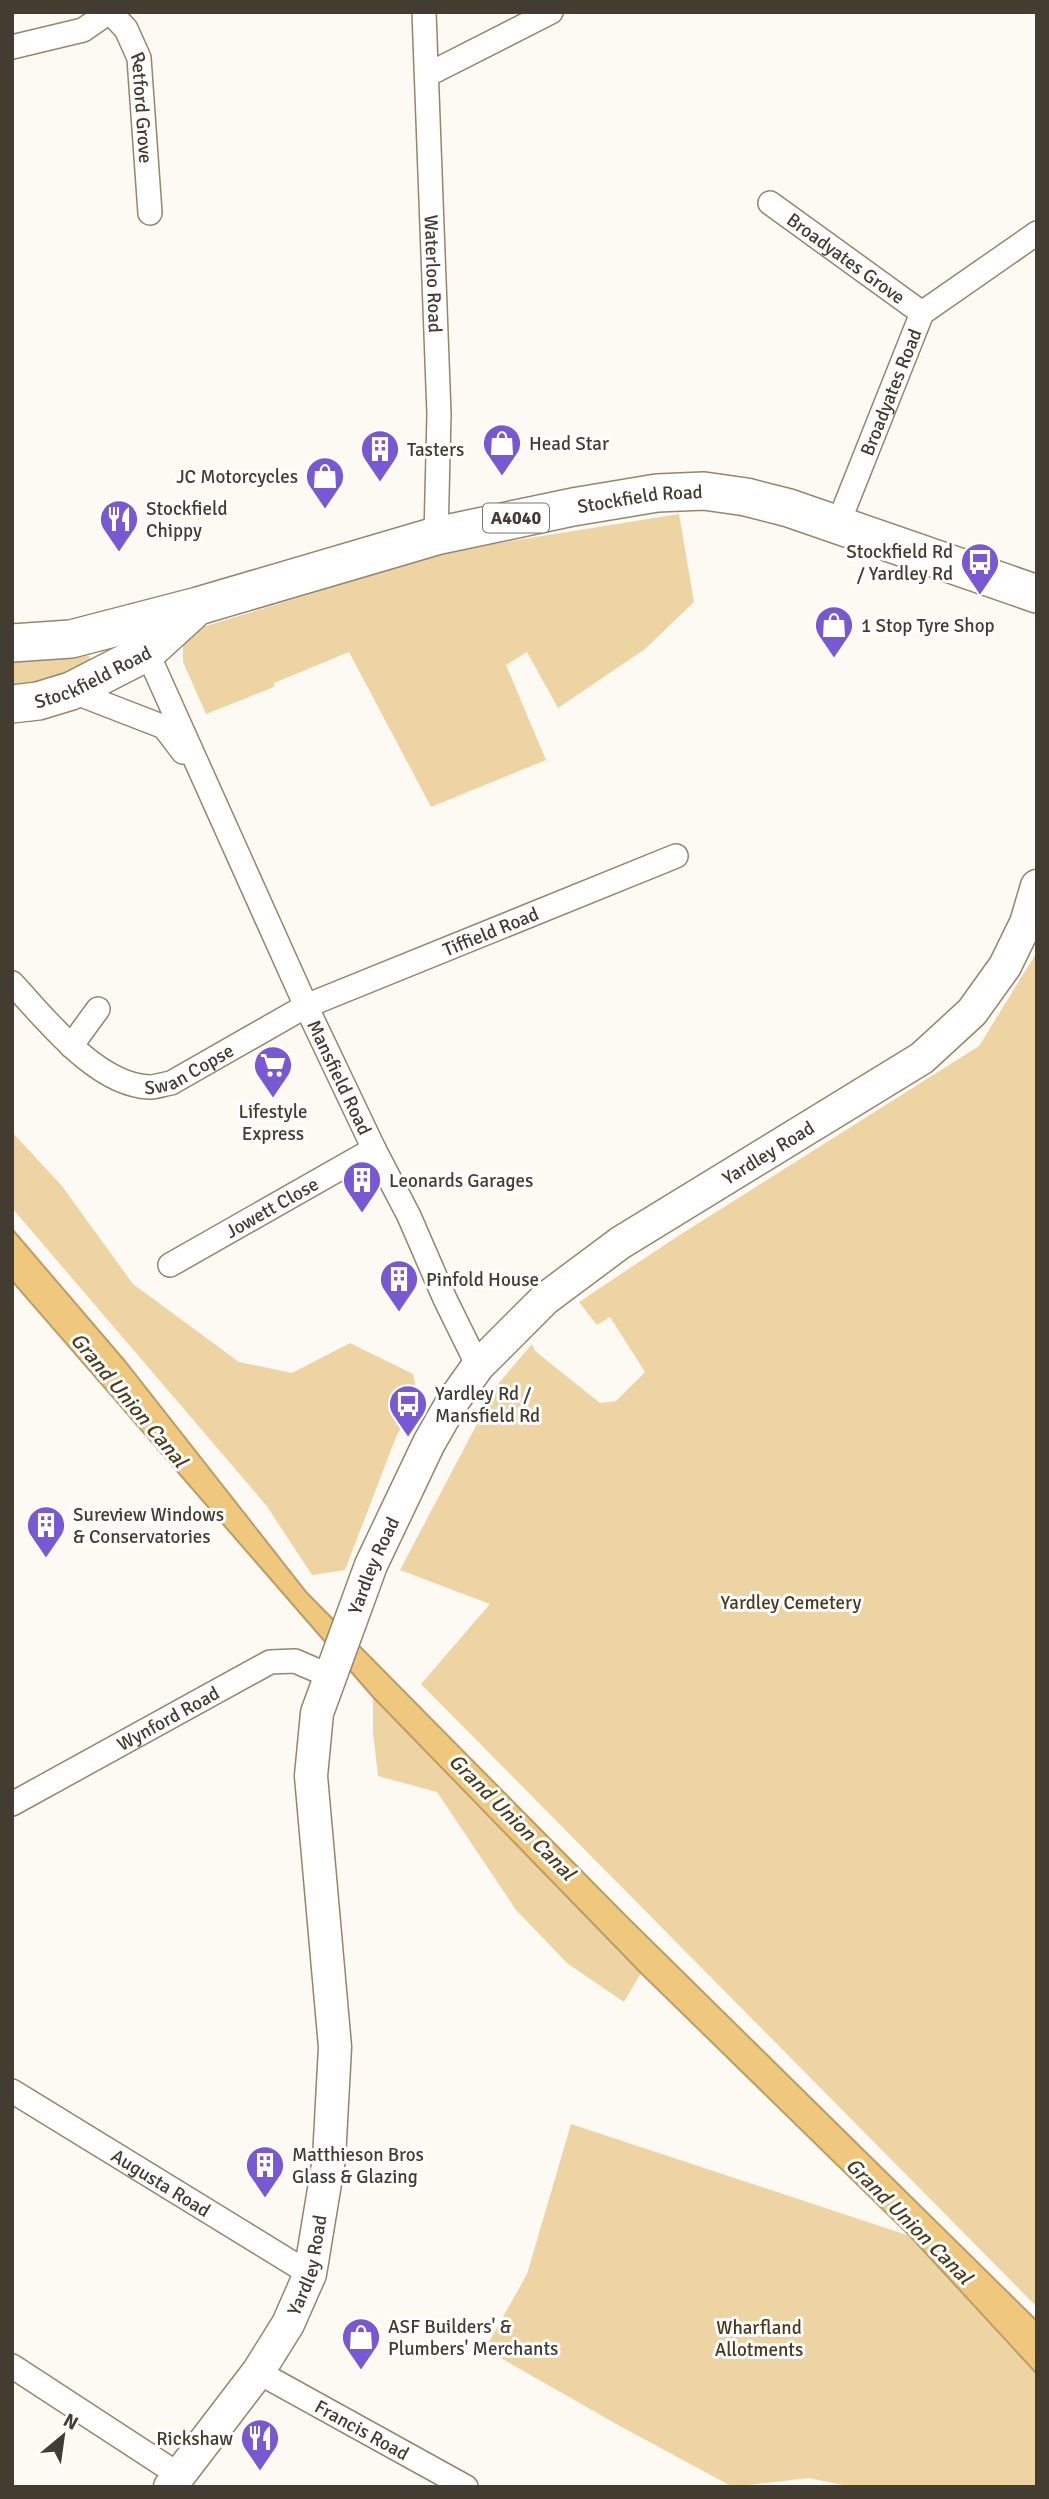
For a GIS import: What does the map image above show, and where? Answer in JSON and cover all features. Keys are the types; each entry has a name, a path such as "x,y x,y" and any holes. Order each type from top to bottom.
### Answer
{"main road":[{"name":"Stockfield Road","path":"12,643 71,639 198,606 436,536 573,507 657,493 704,491 746,497 838,524 1037,594"},
{"name":"Stockfield Road","path":"12,704 38,701 71,691 147,652 198,606"},
{"path":"71,639 127,646 147,652"},
{"name":"Yardley Road","path":"174,2481 258,2372 289,2324 310,2274 329,2159 335,2047 311,1776 317,1713 371,1565 429,1443 453,1401 478,1366 545,1299 620,1244 922,1058 972,1012 1005,966 1026,923 1037,886"}],"street":[{"path":"12,47 83,30 110,12"},
{"name":"Retford Grove","path":"110,12 126,29 139,58 150,213"},
{"name":"Waterloo Road","path":"424,12 439,414 436,536"},
{"path":"427,75 551,12"},
{"name":"Broadyates Grove","path":"770,203 922,313"},
{"name":"Broadyates Road","path":"838,524 922,313 1037,233"},
{"name":"Mansfield Road","path":"147,652 306,1006 409,1216 478,1366"},
{"name":"Mansfield Road","path":"71,691 164,727 208,785"},
{"name":"Tiffield Road","path":"306,1006 676,856"},
{"name":"Swan Copse","path":"12,983 71,1046 96,1067 123,1080 149,1087 171,1083 306,1006"},
{"path":"71,1046 98,1009"},
{"name":"Jowett Close","path":"170,1265 374,1149"},
{"name":"Wynford Road","path":"12,1804 270,1662 295,1661 332,1672"},
{"name":"Augusta Road","path":"12,2091 310,2274"},
{"path":"12,2366 174,2481"},
{"name":"Francis Road","path":"258,2372 466,2487"}],"green space":[{"path":"679,514 694,602 645,649 558,708 527,652 506,665 546,760 431,807 349,652 274,683 274,687 206,714 183,662 183,643 193,630 455,550"},
{"path":"89,656 92,665 45,686 12,690 12,657"},
{"name":"Yardley Cemetery","path":"1037,952 1037,2307 421,1684 490,1604 400,1570 498,1384 532,1344 535,1351 600,1403 616,1401 645,1372 610,1317 597,1325 579,1302 675,1238 979,1046"},
{"path":"12,1132 62,1186 133,1284 239,1362 292,1373 350,1343 413,1374 418,1397 396,1437 345,1570 312,1575 266,1505 12,1208"},
{"path":"373,1697 641,1973 624,2002 568,1964 516,1910 437,1792 378,1776 373,1733"},
{"name":"Wharfland Allotments","path":"571,2124 910,2236 1037,2374 1037,2487 852,2487 809,2478 733,2487 485,2349 527,2274"}],"water":[{"name":"Grand Union Canal","path":"12,1229 124,1360 307,1593 627,1917 1037,2321 1037,2374 910,2236 641,1973 373,1697 12,1281"}],"place":[{"name":"Head Star","path":"502,477"},
{"name":"Tasters","path":"380,483"},
{"name":"JC Motorcycles","path":"325,510"},
{"name":"Stockfield Chippy","path":"119,553"},
{"name":"Stockfield Rd / Yardley Rd","path":"980,596"},
{"name":"1 Stop Tyre Shop","path":"834,659"},
{"name":"Lifestyle Express","path":"273,1099"},
{"name":"Leonards Garages","path":"362,1214"},
{"name":"Pinfold House","path":"399,1313"},
{"name":"Yardley Rd / Mansfield Rd","path":"408,1438"},
{"name":"Sureview Windows & Conservatories","path":"46,1559"},
{"name":"Matthieson Bros Glass & Glazing","path":"265,2199"},
{"name":"ASF Builders' & Plumbers' Merchants","path":"361,2371"},
{"name":"Rickshaw","path":"260,2472"}]}
